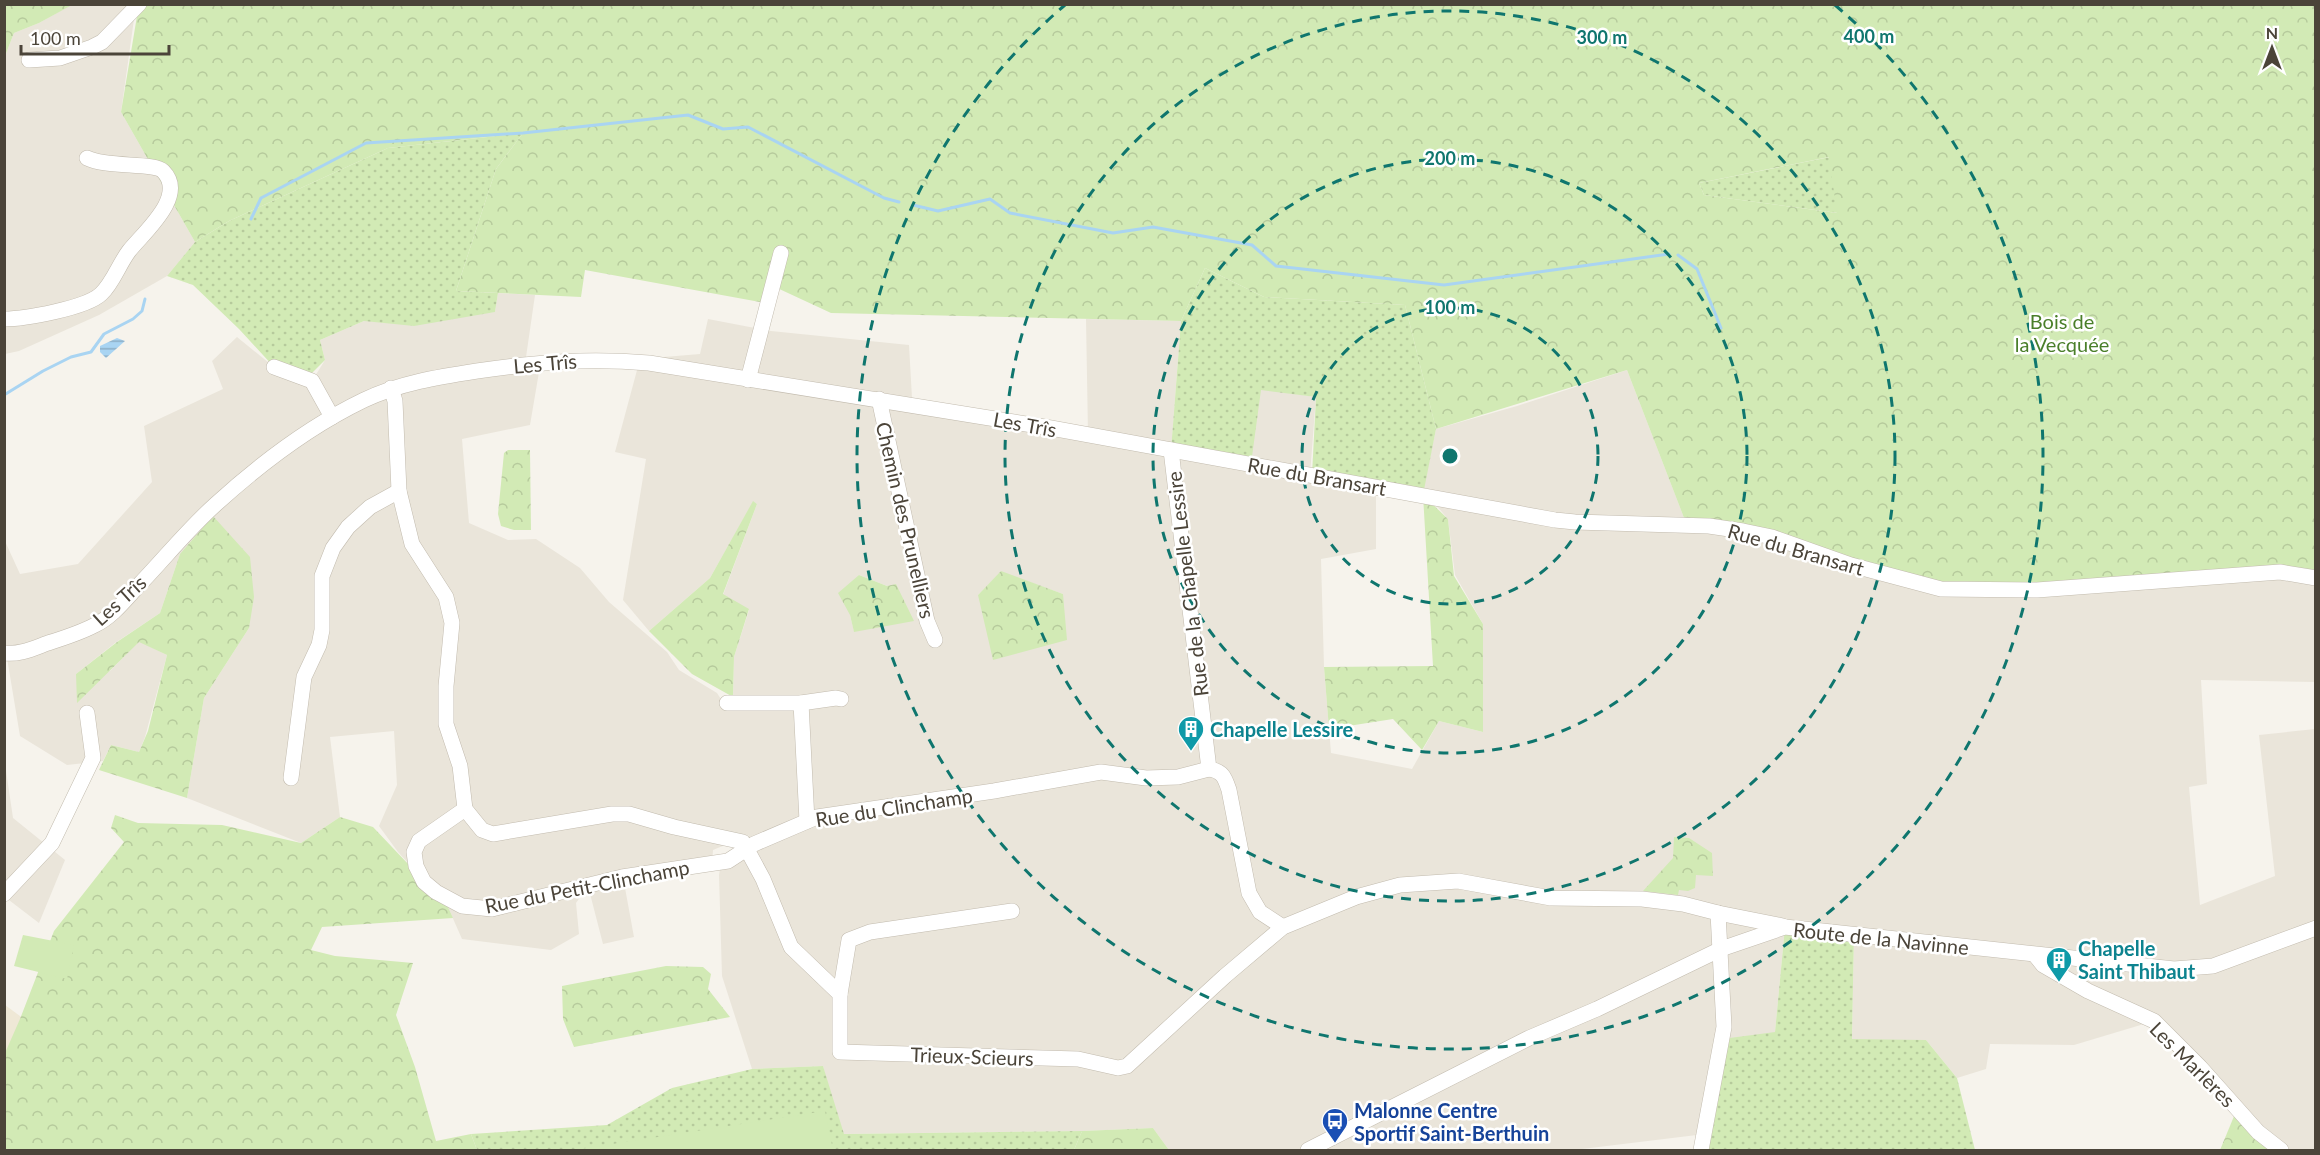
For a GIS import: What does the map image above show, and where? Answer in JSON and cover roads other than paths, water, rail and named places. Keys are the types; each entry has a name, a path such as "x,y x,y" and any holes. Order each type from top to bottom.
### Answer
{"street":[{"path":"29,60 60,58 102,42 139,4"},
{"path":"4,319 75,307 101,294 128,252 163,211 168,201 170,187 162,169 154,166 109,165 87,158"},
{"path":"748,380 781,253"},
{"name":"Les Trîs","path":"4,653 21,653 102,621 128,597 215,504 249,474 332,417 391,388 448,375 565,360 649,363 879,399 1171,450"},
{"path":"274,367 312,381 332,417"},
{"path":"391,388 395,401 399,491 412,544 446,597 452,623 446,686 446,724 460,766 465,809 482,830 493,834 612,814 634,814 674,827 743,842 763,879 791,947 840,994"},
{"name":"Chemin des Prunelliers","path":"879,399 927,621 935,640"},
{"name":"Rue du Bransart","path":"1171,450 1565,521 1709,526 1743,531 1772,537 1851,565 1941,589 2037,590 2280,572 2316,578"},
{"name":"Rue de la Chapelle Lessire","path":"1171,450 1209,769"},
{"path":"291,778 304,677 319,645 322,630 322,576 333,548 348,527 370,507 399,491"},
{"path":"727,703 801,703 841,699"},
{"path":"801,703 807,821"},
{"path":"4,894 52,843 93,758 87,713"},
{"path":"1209,769 1218,770 1223,775 1229,790 1249,893 1260,912 1283,927 1356,897 1400,885 1458,881 1551,898 1642,899 1673,902 1785,927"},
{"name":"Rue du Clinchamp","path":"747,850 754,844 817,817 994,791 1101,772 1146,778 1178,777 1209,769"},
{"name":"Rue du Petit-Clinchamp","path":"465,809 423,836 414,852 418,874 424,882 436,892 462,906 492,909 622,877 685,866 720,863 747,850"},
{"path":"840,994 849,940 870,933 1012,911"},
{"path":"1701,1150 1724,1027 1718,913"},
{"name":"Trieux-Scieurs","path":"840,994 840,1052 1078,1059 1118,1068 1127,1066 1225,976 1283,927"},
{"name":"Route de la Navinne","path":"1308,1150 1459,1072 1720,949 1785,927 2035,955 2188,969 2226,961 2316,928"},
{"name":"Les Marlères","path":"2035,955 2043,965 2088,991 2154,1021 2200,1067 2258,1132 2281,1150"}],"water":[{"path":"117,338 125,341 106,358 100,352 100,346"}],"waterway":[{"path":"251,219 261,198 366,143 523,133 688,115 723,129 748,127 884,198 899,202"},
{"path":"913,205 938,211 990,199 1010,213 1113,233 1153,227 1252,245 1276,266 1444,285 1669,254"},
{"path":"1678,255 1697,269 1721,328"},
{"path":"4,395 71,357 91,352 104,334 133,319 142,311 145,299"}],"place":[{"name":"Chapelle Lessire","path":"1191,752"},
{"name":"Chapelle Saint Thibaut","path":"2059,983"},
{"name":"Malonne Centre Sportif Saint-Berthuin","path":"1335,1144"}],"park label":[{"name":"Bois de la Vecquée","path":"2062,332"}]}
